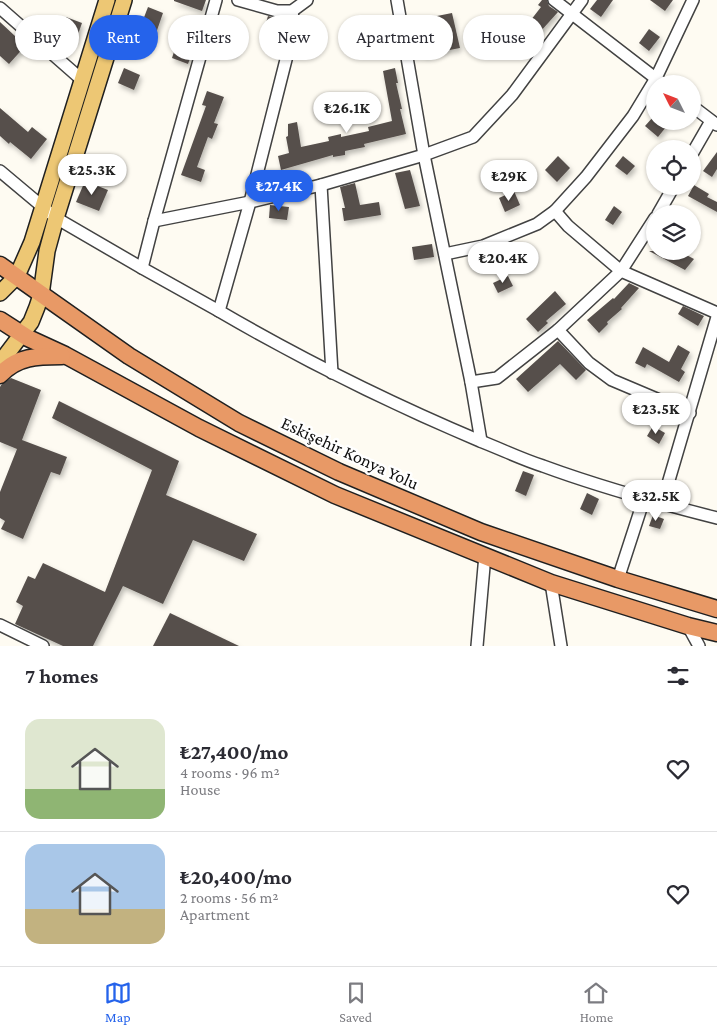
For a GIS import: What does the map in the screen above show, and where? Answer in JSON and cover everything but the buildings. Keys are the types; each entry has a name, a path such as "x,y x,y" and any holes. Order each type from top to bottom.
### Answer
{"highway":[{"name":"Eskişehir Konya Yolu","path":"0,265 128,356 239,423 339,472 481,532 618,579 717,609"},
{"path":"0,320 22,334 66,355 199,428 335,495 551,583 717,634"},
{"path":"0,375 8,366 23,359 35,356 66,355"}],"main road":[{"path":"0,293 17,276 32,242 107,0"},
{"path":"0,364 31,322 41,295 47,251 56,218 124,0"}],"street":[{"path":"142,268 216,0"},
{"path":"238,0 277,11 292,11 307,0"},
{"path":"397,0 424,154 471,382 481,441"},
{"path":"554,0 651,75"},
{"path":"154,221 250,202 321,185 473,138 512,95 582,0"},
{"path":"662,75 694,0"},
{"path":"0,8 82,79"},
{"path":"219,311 250,202 294,28 292,11"},
{"path":"445,254 492,242 537,224 554,211 586,178 646,98"},
{"path":"701,113 714,123 701,141"},
{"path":"0,171 56,218 271,341 332,373 438,423 541,466 644,499 717,518"},
{"path":"321,185 332,373"},
{"path":"554,211 568,226 621,270 717,313"},
{"path":"471,382 497,378 558,330 621,270 646,232"},
{"path":"662,504 717,317"},
{"path":"558,330 590,363 612,380 690,413"},
{"path":"618,579 644,499"},
{"path":"477,646 485,555"},
{"path":"551,583 561,646"},
{"path":"0,625 43,646"},
{"path":"688,626 699,646"}]}
